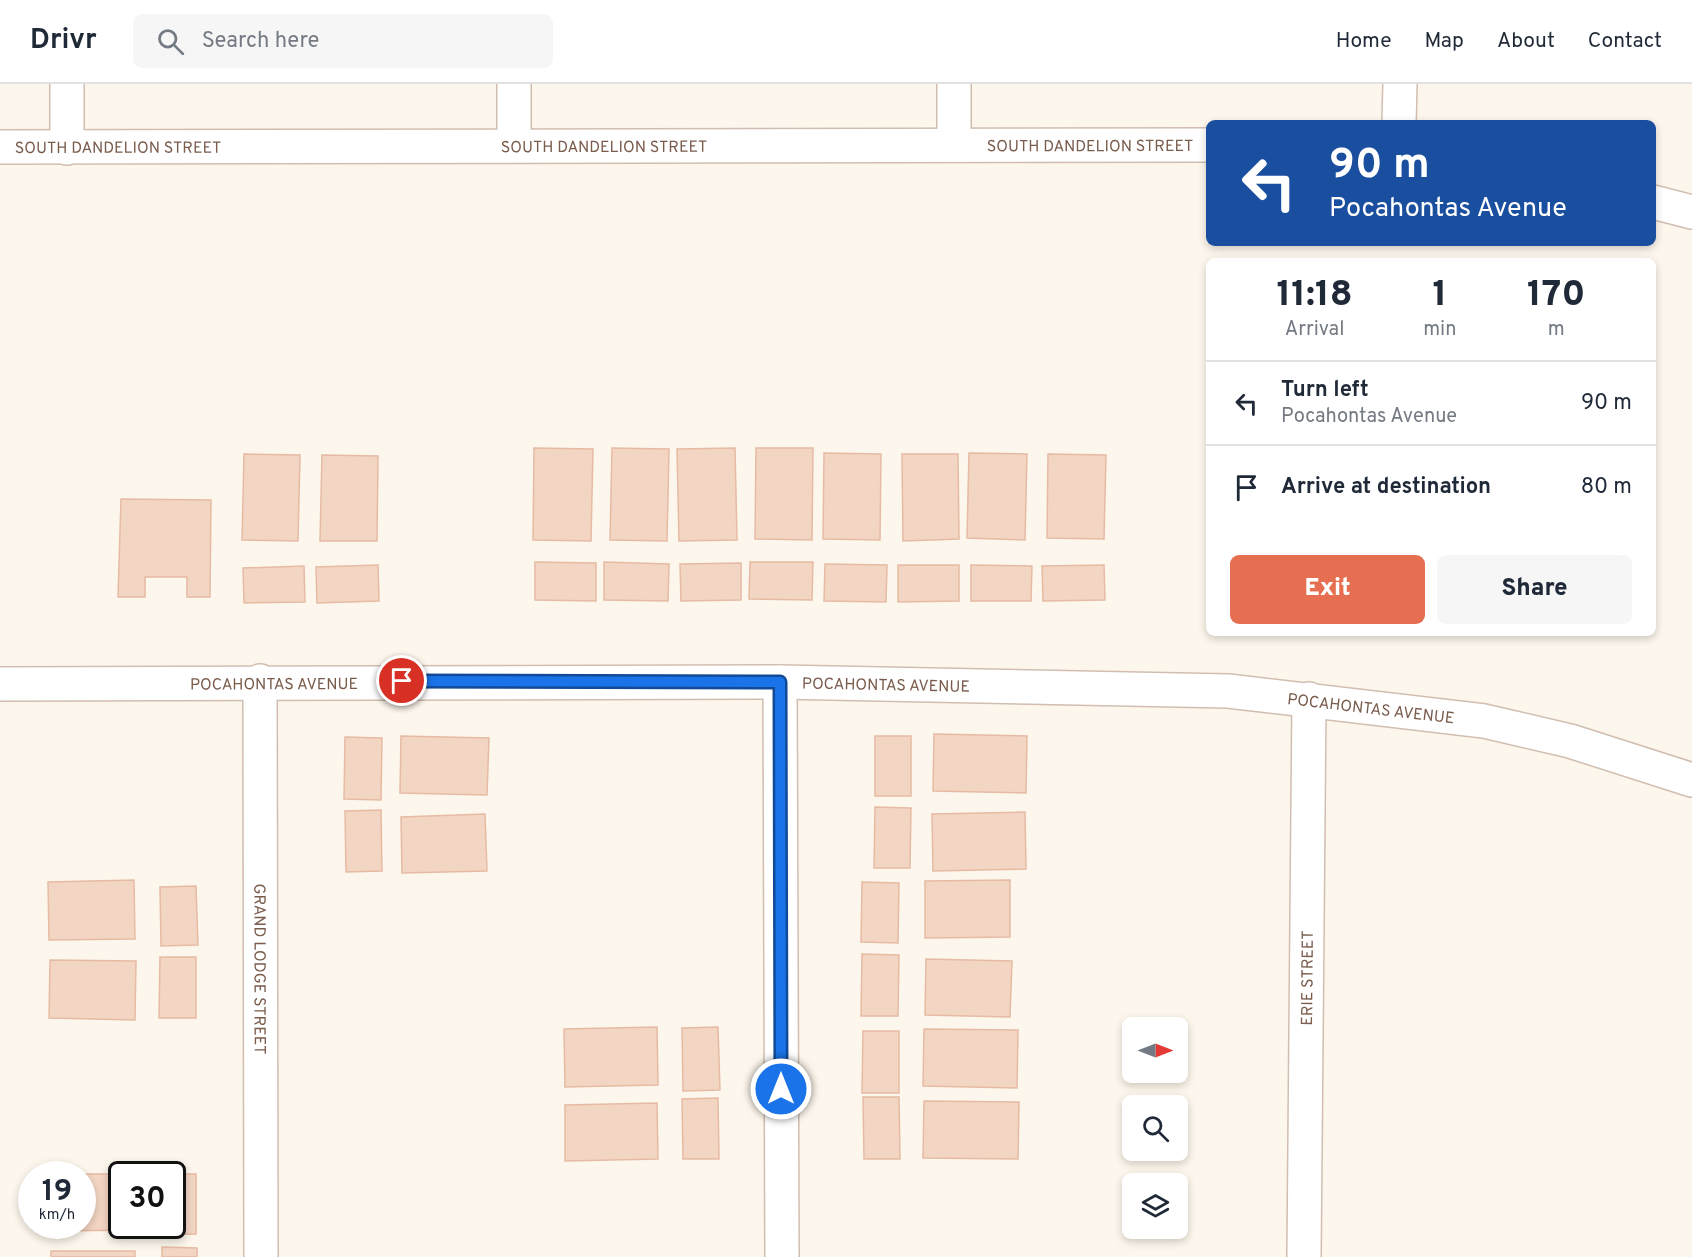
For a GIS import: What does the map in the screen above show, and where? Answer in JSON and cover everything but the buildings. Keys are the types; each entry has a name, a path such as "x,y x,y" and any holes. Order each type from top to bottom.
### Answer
{"street":[{"path":"67,84 67,148"},
{"path":"514,84 514,145"},
{"path":"954,84 954,143"},
{"path":"1400,84 1400,120"},
{"name":"SOUTH DANDELION STREET","path":"0,147 954,143 1206,145"},
{"path":"1656,203 1692,212"},
{"name":"POCAHONTAS AVENUE","path":"0,684 260,681 780,682 1228,692 1309,699 1484,721 1570,741 1692,780"},
{"name":"GRAND LODGE STREET","path":"260,681 261,1257"},
{"path":"780,682 782,1257"},
{"name":"ERIE STREET","path":"1304,1257 1309,699"}],"route":[{"path":"402,681 780,682 781,1089"}]}
